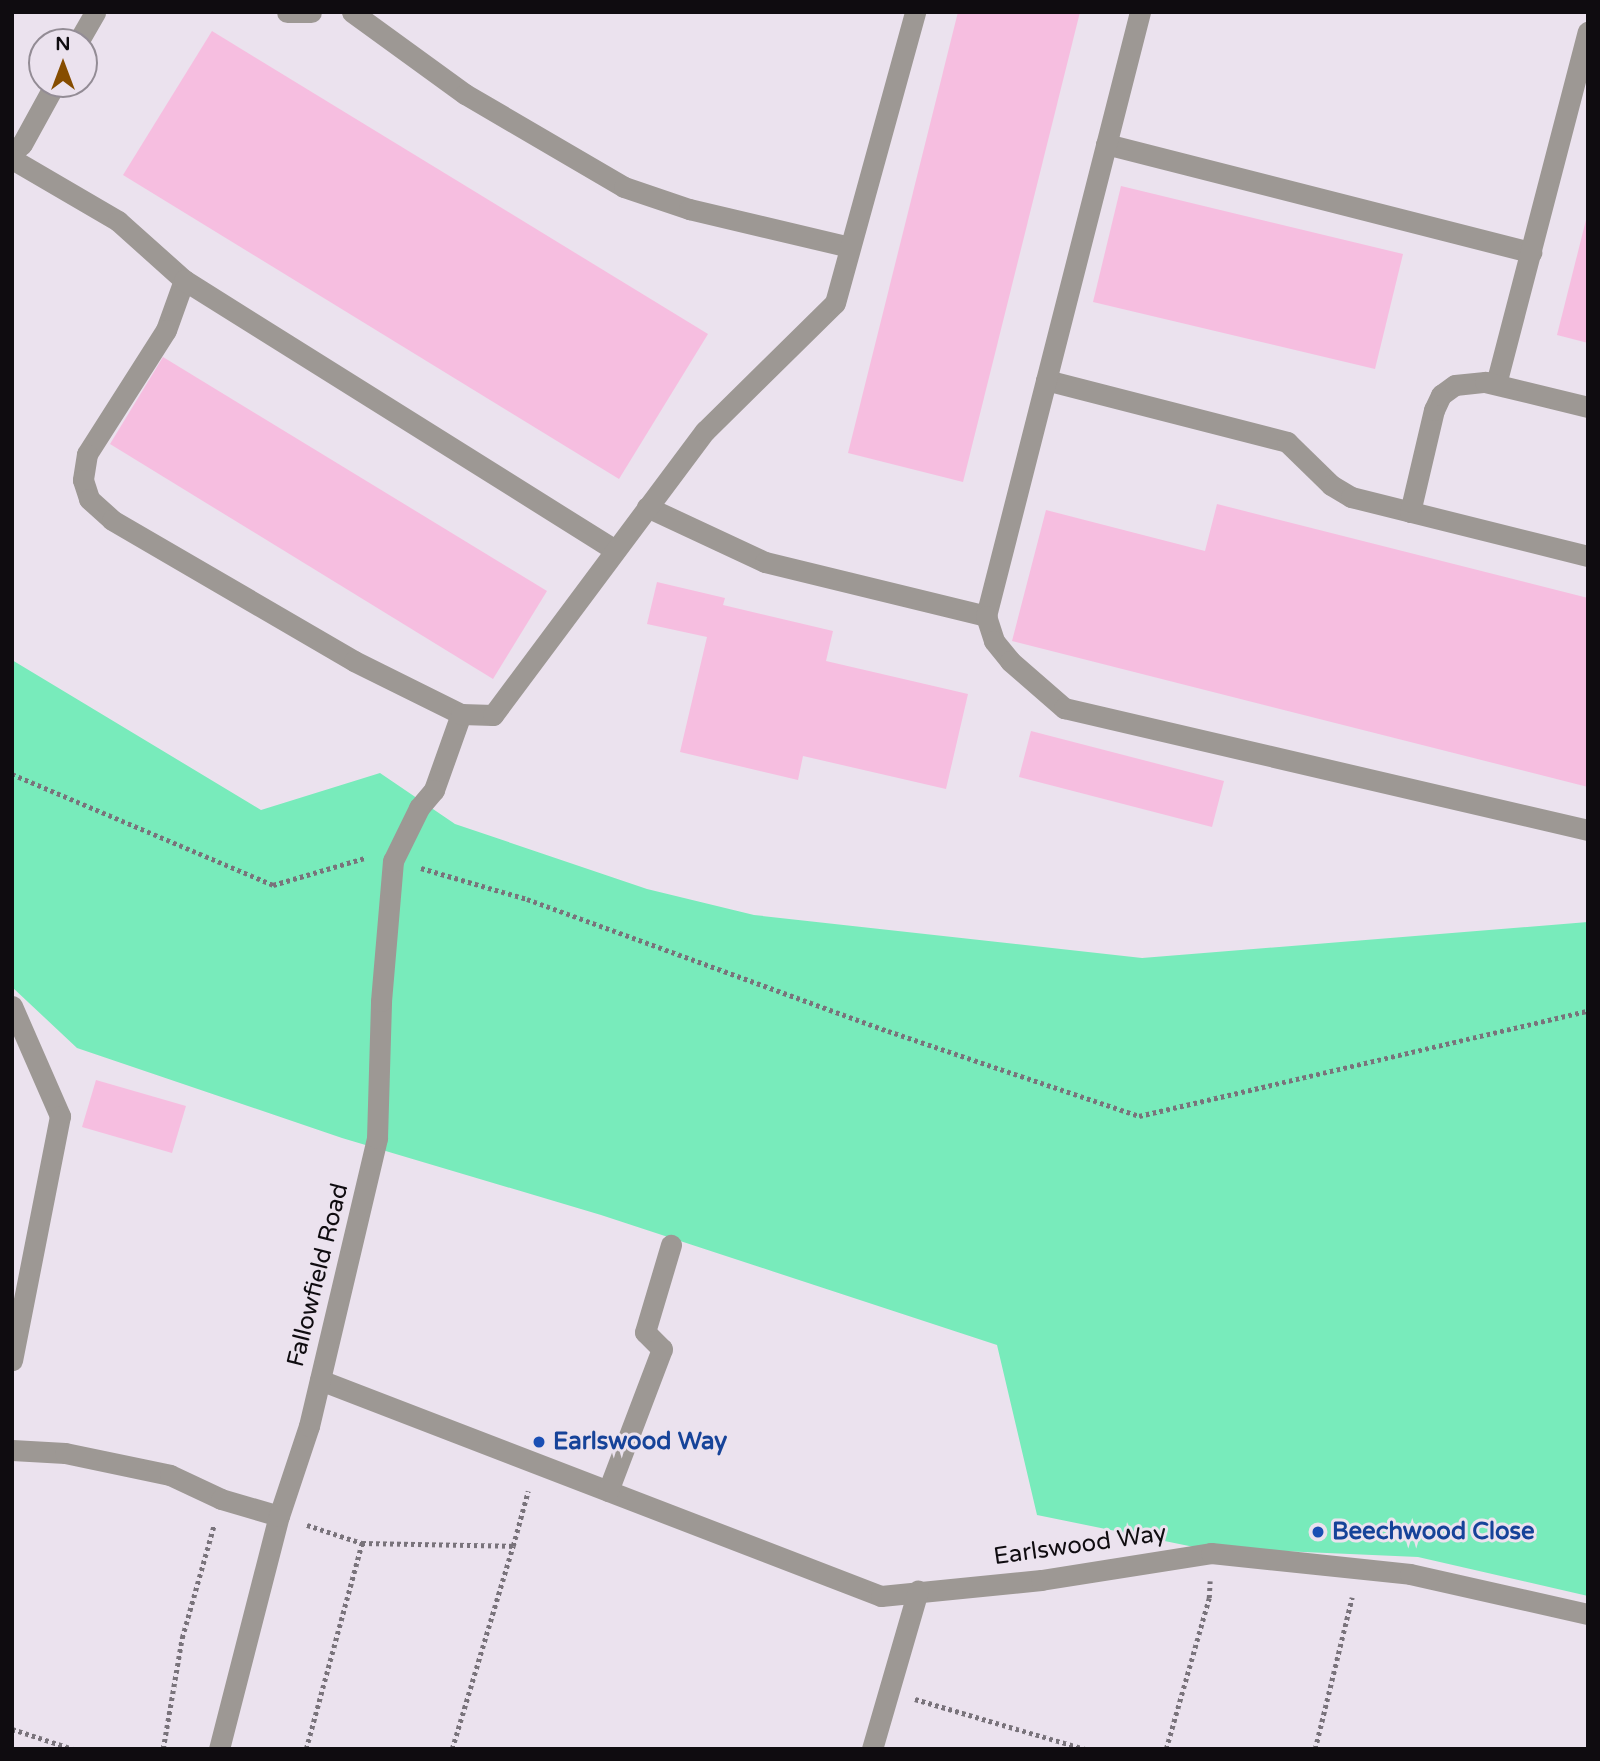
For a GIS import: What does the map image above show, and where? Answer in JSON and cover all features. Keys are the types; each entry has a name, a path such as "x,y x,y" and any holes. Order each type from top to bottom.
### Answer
{"street":[{"path":"86,28 95,12"},
{"path":"287,12 311,12"},
{"path":"352,12 465,94 624,187 689,209 850,247"},
{"path":"184,280 166,330 87,454 83,480 89,499 112,520 354,660 461,713 493,715 705,431 835,303 915,12"},
{"path":"1140,12 986,616 994,641 1010,661 1064,708 1588,830"},
{"path":"1496,384 1588,32"},
{"path":"12,153 22,144 47,98"},
{"path":"1107,144 1531,252"},
{"path":"12,159 118,221 184,280 615,550"},
{"path":"1046,380 1286,442 1331,485 1351,497 1588,556"},
{"path":"1410,512 1441,395 1469,382 1496,384 1588,407"},
{"path":"647,507 765,562 986,616"},
{"name":"Fallowfield Road","path":"219,1749 279,1516 320,1380 377,1139 381,1001 393,861 419,808 434,790 461,713"},
{"path":"12,1006 60,1116 12,1360"},
{"path":"608,1491 662,1349 645,1332 671,1245"},
{"name":"Earlswood Way","path":"320,1380 881,1596 1041,1580 1211,1553 1410,1574 1588,1614"},
{"path":"12,1450 65,1453 170,1475 221,1499 279,1516"},
{"path":"872,1749 918,1591"}],"path":[{"path":"12,775 273,885 291,883 343,861 393,861 527,899 888,1031 1139,1116 1588,1011"},
{"path":"452,1749 535,1463"},
{"path":"163,1749 182,1638 221,1499"},
{"path":"279,1516 362,1543 513,1546"},
{"path":"306,1749 362,1543"},
{"path":"1166,1749 1209,1598 1211,1553"},
{"path":"1314,1749 1359,1569"},
{"path":"887,1692 1085,1749"},
{"path":"12,1729 73,1749"}],"green space":[{"path":"12,660 261,810 380,773 455,824 647,889 754,915 1142,958 1588,922 1588,1596 1418,1557 1194,1547 1037,1515 997,1345 601,1215 342,1138 77,1048 12,987"}],"building":[{"path":"958,12 1080,12 963,482 848,453"},
{"path":"212,31 708,334 619,479 123,175"},
{"path":"1121,186 1403,254 1375,369 1093,302"},
{"path":"1588,212 1588,343 1557,335"},
{"path":"163,357 547,591 493,679 110,444"},
{"path":"1217,504 1588,598 1588,787 1012,641 1046,510 1205,551"},
{"path":"657,582 725,598 723,605 833,631 826,661 968,694 946,789 803,756 798,780 680,752 707,637 647,624"},
{"path":"1031,731 1224,781 1212,827 1019,777"},
{"path":"96,1080 186,1106 172,1153 82,1127"}],"place":[{"name":"Earlswood Way","path":"539,1442"},
{"name":"Beechwood Close","path":"1318,1532"}]}
